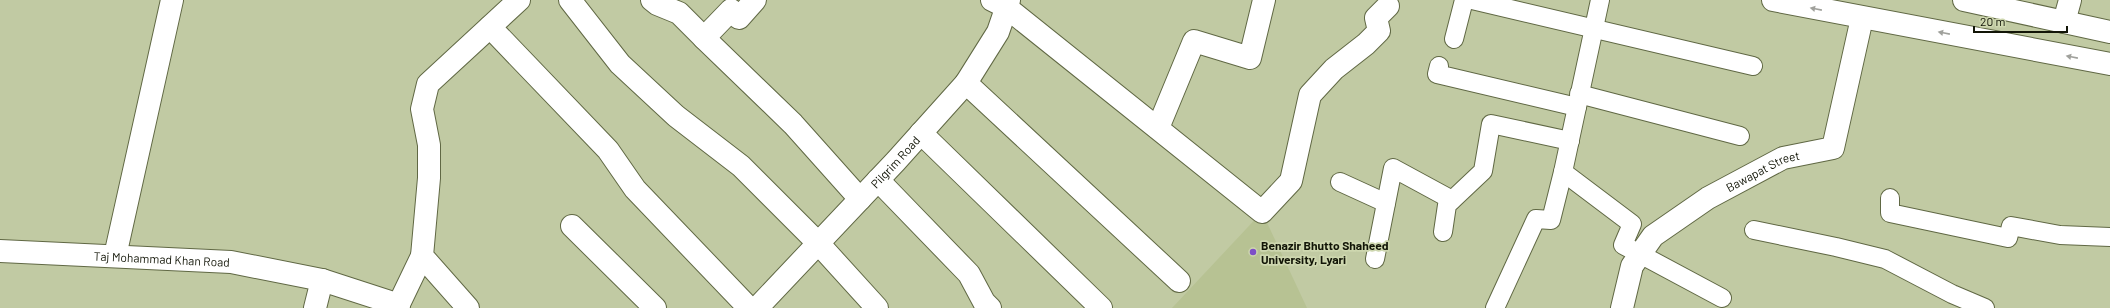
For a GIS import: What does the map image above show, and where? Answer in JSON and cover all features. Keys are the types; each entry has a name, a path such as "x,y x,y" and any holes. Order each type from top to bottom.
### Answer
{"street":[{"path":"115,256 172,0"},
{"path":"398,306 422,256 429,178 429,145 422,109 428,84 519,0"},
{"path":"570,0 620,64 676,116 741,166 818,243 877,308"},
{"path":"652,0 657,4 679,14 793,124 860,199"},
{"path":"704,38 726,5 739,18 755,0"},
{"path":"1158,128 1194,41 1250,58 1264,0"},
{"path":"1772,0 2110,64"},
{"path":"1964,0 1998,3 2064,22 2110,32"},
{"path":"2064,22 2070,0"},
{"path":"1003,2 1262,212 1291,181 1310,95 1334,69 1366,44 1379,31 1376,18 1388,6"},
{"name":"Pilgrim Road","path":"757,308 878,180 966,83 998,32 1003,2"},
{"name":"Bawapat Street","path":"1622,308 1632,266 1653,236 1708,198 1782,158 1833,148 1862,18"},
{"path":"490,27 608,150 635,189 749,308"},
{"path":"966,83 1179,281"},
{"path":"921,133 1101,308"},
{"path":"878,180 969,274 984,302 990,308"},
{"path":"572,226 655,308"},
{"name":"Taj Mohammad Khan Road","path":"0,251 231,262 322,280 398,306"},
{"path":"422,256 468,308"},
{"path":"315,308 322,280"}],"lane":[{"path":"1454,39 1464,0"},
{"path":"1472,0 1753,66"},
{"path":"1495,308 1536,219 1551,220 1563,172 1600,0"},
{"path":"1439,66 1437,74 1578,101 1740,136"},
{"path":"1443,232 1447,205 1483,172 1492,124 1570,140"},
{"path":"1375,259 1392,168 1452,200"},
{"path":"1563,172 1632,224 1622,246 1722,298"},
{"path":"1340,182 1386,203"},
{"path":"1890,198 1890,213 2008,238 2011,226 2060,235 2110,237"},
{"path":"1754,230 1836,247 1885,260 1952,294 1985,308"}],"shaded area":[{"name":"Benazir Bhutto Shaheed University, Lyari","path":"1262,212 1307,308 1172,308"}],"place":[{"name":"Benazir Bhutto Shaheed University, Lyari","path":"1253,252"}]}
